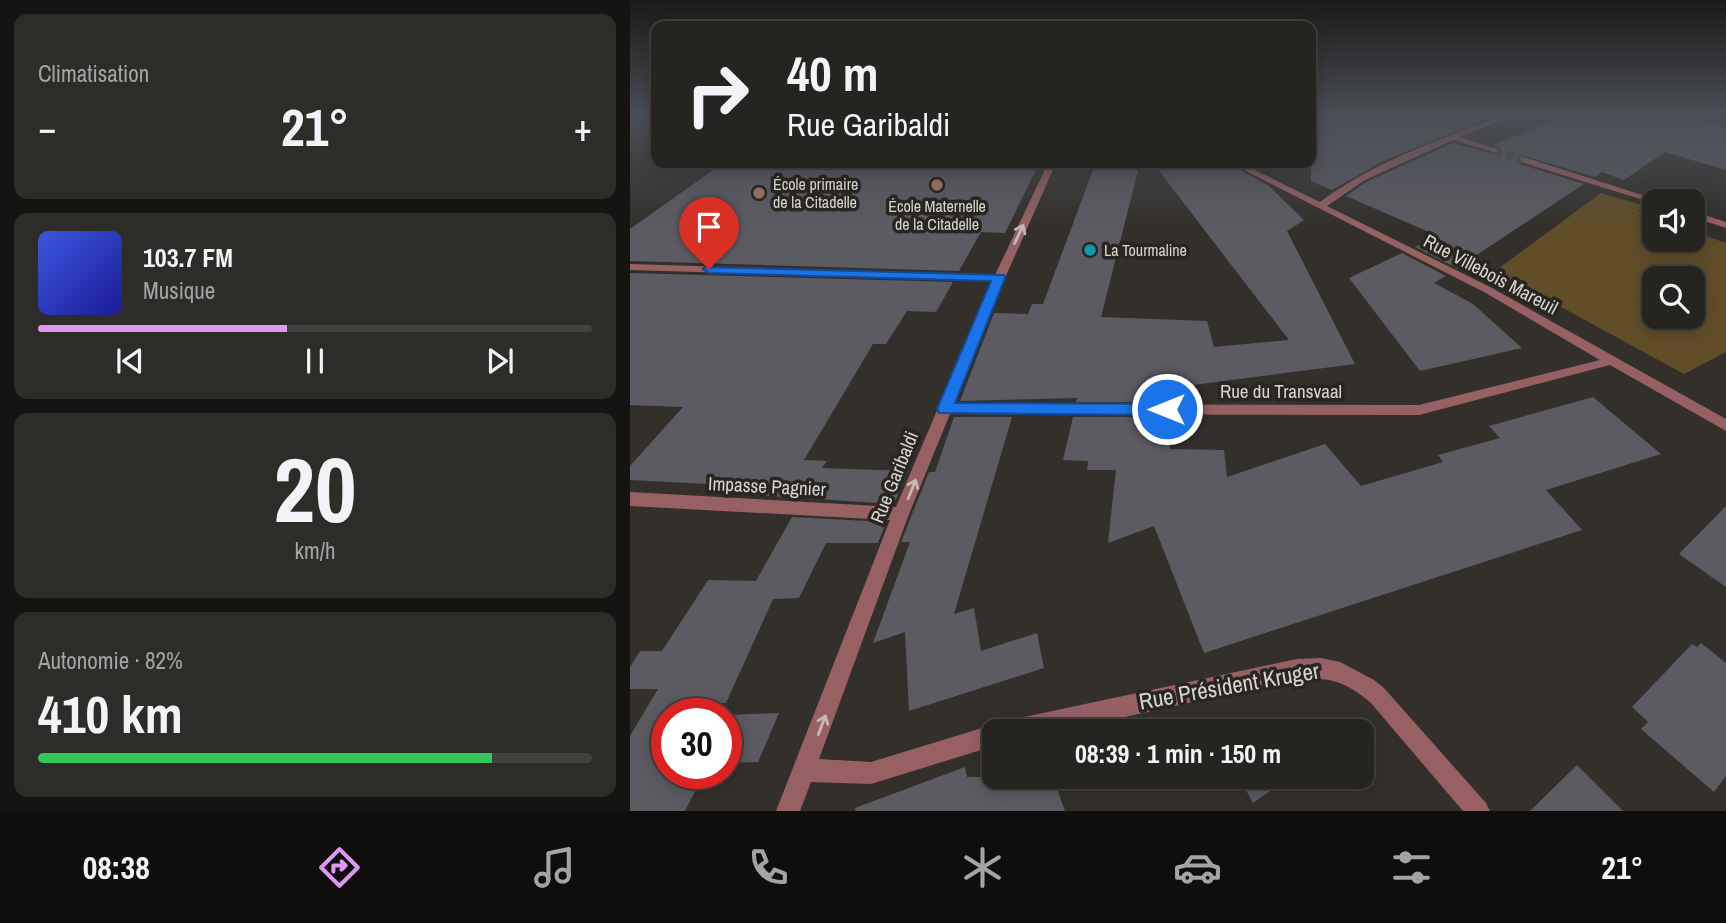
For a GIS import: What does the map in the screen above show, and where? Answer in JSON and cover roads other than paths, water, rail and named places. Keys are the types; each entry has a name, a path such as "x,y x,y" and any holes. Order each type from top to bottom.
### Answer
{"street":[{"path":"1321,206 1336,193 1424,152"},
{"path":"1524,160 1642,197"},
{"name":"Rue Garibaldi","path":"788,811 901,514 999,278 1050,168"},
{"name":"Rue Villebois Mareuil","path":"1244,168 1488,290 1726,426"},
{"path":"1705,218 1726,225"},
{"path":"630,267 999,278"},
{"name":"Rue du Transvaal","path":"945,409 1419,410 1611,361"},
{"name":"Impasse Pagnier","path":"630,499 901,514"},
{"name":"Rue Président Kruger","path":"1065,719 1297,669 1324,667 1358,679 1377,695 1478,811"},
{"path":"805,770 871,773 982,739"}],"tunnel":[{"path":"1497,152 1524,160"}],"place":[{"name":"École Maternelle de la Citadelle","path":"937,185"},
{"name":"École primaire de la Citadelle","path":"759,193"},
{"name":"La Tourmaline","path":"1090,250"}]}
